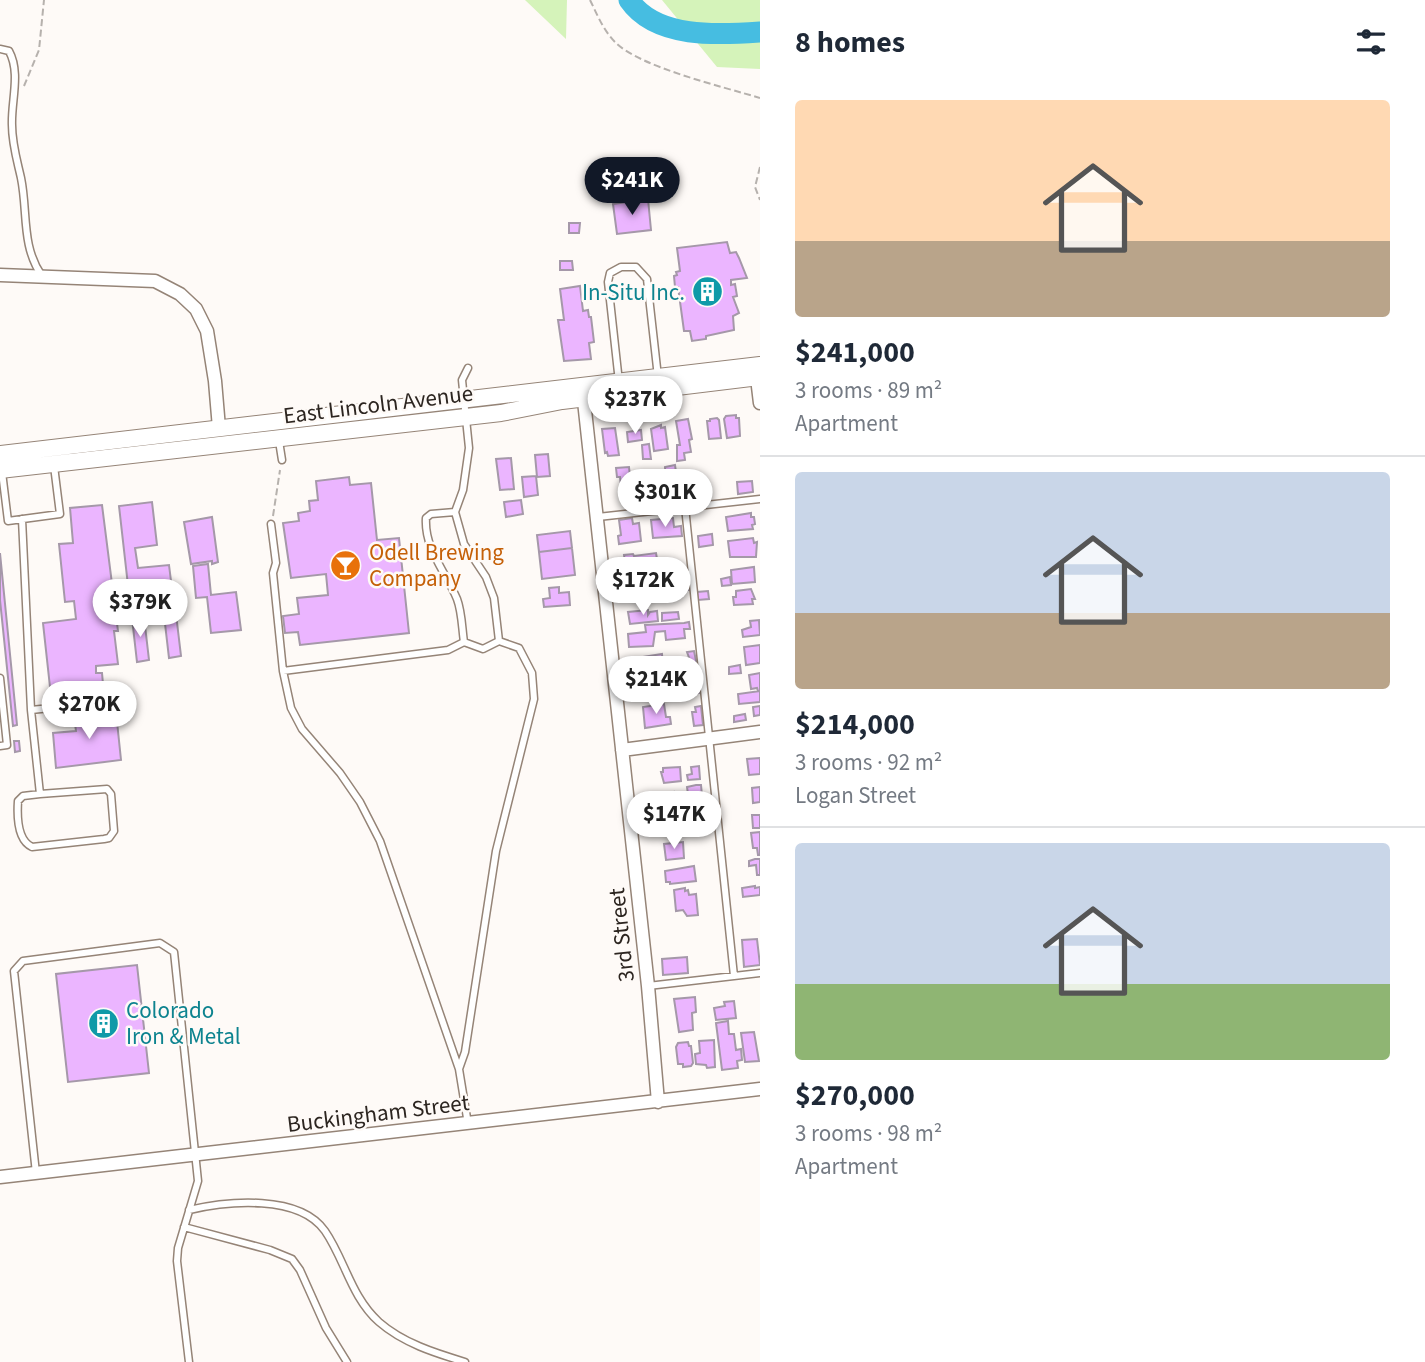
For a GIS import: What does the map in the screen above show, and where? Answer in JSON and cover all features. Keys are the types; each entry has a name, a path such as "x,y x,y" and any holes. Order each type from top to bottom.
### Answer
{"street":[{"path":"0,275 155,281 180,294 196,309 207,331 219,428"},
{"path":"758,372 760,403"},
{"name":"East Lincoln Avenue","path":"0,462 54,464 279,438 466,409 758,372"},
{"name":"3rd Street","path":"583,393 659,1102"},
{"name":"East Lincoln Avenue","path":"0,462 219,428 466,409"},
{"path":"622,750 760,733"},
{"name":"Buckingham Street","path":"0,1177 760,1089"}],"lane":[{"path":"0,49 9,51 15,63 15,161 21,178 27,243 33,263 42,276"},
{"path":"620,389 608,282 610,273 621,267 636,267 647,279 658,384"},
{"path":"468,368 462,380 469,448 463,490 455,512 464,544 486,577 494,598 499,641"},
{"path":"279,438 282,460"},
{"path":"0,462 8,521 60,514 54,464"},
{"path":"598,517 760,499"},
{"path":"685,507 734,976"},
{"path":"455,512 431,514 426,518 425,526 430,547 458,601 464,642"},
{"path":"22,519 31,710 40,794"},
{"path":"271,524 283,671 290,708 302,729 340,773 360,802 380,841 459,1069 468,1124"},
{"path":"283,671 448,650 464,642 483,649 499,641 519,648 532,673 534,699 496,852 465,1052 459,1069"},
{"path":"0,678 7,745 0,746"},
{"path":"31,710 119,701"},
{"path":"107,789 111,794 112,835 104,839 32,847 27,845 22,840 18,801 23,796 40,794 107,789"},
{"path":"36,1173 14,971 23,961 160,943 173,953 198,1181 178,1248 177,1261 189,1362"},
{"path":"648,986 760,972"},
{"path":"190,1210 230,1203 262,1203 299,1211 314,1219 326,1232 363,1305 379,1322 406,1341 465,1362"},
{"path":"184,1227 270,1250 292,1259 300,1270 326,1328 347,1362"}],"path":[{"path":"21,94 39,50 44,0"},
{"path":"590,0 601,23 614,41 629,54 760,98"},
{"path":"760,167 755,187 760,200"},
{"path":"271,524 282,460"}],"green space":[{"path":"525,0 567,0 566,39"},
{"path":"662,0 760,0 760,69 717,67"}],"building":[{"path":"633,168 634,179 614,181 613,174 624,173 624,169"},
{"path":"648,199 651,230 617,234 613,204"},
{"path":"569,223 580,223 579,233 569,233"},
{"name":"In-Situ Inc.","path":"727,242 730,253 736,252 747,278 731,280 731,285 735,284 737,296 733,297 739,313 733,316 734,330 692,341 690,331 684,331 678,287 675,287 674,276 680,271 677,248"},
{"path":"560,261 572,261 573,270 560,270"},
{"path":"580,286 583,311 588,310 591,317 594,342 589,343 591,359 564,361 558,320 564,320 560,289"},
{"path":"736,415 736,418 739,418 740,436 727,438 724,419 726,416"},
{"path":"717,418 721,438 709,439 707,421"},
{"path":"688,419 692,439 689,440 691,452 684,453 685,460 677,461 677,445 680,445 676,421"},
{"path":"661,425 661,428 665,427 668,449 654,451 651,429"},
{"path":"615,428 619,455 608,456 607,452 605,453 602,429"},
{"path":"641,430 642,440 628,442 627,432"},
{"path":"649,444 651,459 643,459 642,445"},
{"path":"548,454 550,476 537,477 535,455"},
{"path":"511,458 514,489 500,490 496,459"},
{"path":"675,465 677,479 666,480 665,467"},
{"path":"629,467 631,486 621,487 616,468"},
{"path":"536,476 538,495 524,497 522,477"},
{"name":"Odell Brewing Company","path":"349,477 350,485 371,483 377,540 399,538 409,633 300,645 298,632 285,633 283,616 299,614 297,598 328,595 326,574 291,578 283,523 299,521 298,513 310,511 309,501 318,500 316,481"},
{"path":"752,481 753,492 738,494 737,482"},
{"path":"521,500 523,514 506,517 504,502"},
{"path":"152,502 157,545 135,548 138,568 169,565 173,597 130,603 119,506"},
{"path":"102,505 118,631 114,631 118,664 96,666 96,673 102,673 103,684 98,685 99,695 84,697 83,683 50,687 43,623 76,619 74,601 65,602 59,544 73,543 70,508"},
{"path":"751,513 755,524 752,525 753,529 728,531 726,517"},
{"path":"212,517 218,562 191,564 184,522"},
{"path":"632,518 633,524 639,523 641,541 619,544 619,520"},
{"path":"673,518 674,527 681,526 682,536 653,538 651,520"},
{"path":"570,531 572,548 539,552 537,535"},
{"path":"712,534 713,545 699,547 698,536"},
{"path":"753,538 754,543 757,542 756,557 730,557 728,541"},
{"path":"572,548 575,575 542,579 539,552"},
{"path":"0,553 17,725 13,726 0,600"},
{"path":"656,553 658,565 626,569 624,555"},
{"path":"208,564 211,595 236,592 241,630 211,633 207,597 196,598 193,566"},
{"path":"754,567 755,582 732,584 731,570"},
{"path":"730,577 731,585 722,586 721,579"},
{"path":"644,578 645,584 649,586 662,585 663,592 645,595 644,592 642,596 627,597 622,581"},
{"path":"688,581 689,590 681,591 680,582"},
{"path":"559,587 559,593 569,592 570,605 544,607 543,599 550,598 549,588"},
{"path":"751,589 755,599 752,599 753,604 734,605 733,597 736,597 736,591"},
{"path":"708,591 709,599 698,600 697,592"},
{"path":"648,610 648,615 657,611 658,621 630,624 628,612"},
{"path":"678,612 679,619 662,621 662,613"},
{"path":"176,614 181,656 169,658 164,615"},
{"path":"144,617 149,660 137,662 132,618"},
{"path":"759,620 760,635 743,637 742,630 751,627 750,621"},
{"path":"689,622 690,629 684,629 685,638 666,640 665,631 655,632 653,646 629,647 628,634 646,632 645,625"},
{"path":"760,645 760,663 746,665 744,647"},
{"path":"694,651 698,670 692,671 692,679 698,679 699,693 693,694 692,684 681,685 678,664 691,663 687,652"},
{"path":"662,654 663,667 655,668 655,671 637,672 636,658"},
{"path":"740,665 741,673 729,674 729,667"},
{"path":"760,673 760,691 757,688 751,689 749,675"},
{"path":"671,679 673,695 656,697 654,681"},
{"path":"760,691 760,702 739,704 738,694"},
{"path":"664,704 666,717 670,717 671,724 645,728 643,707"},
{"path":"701,706 703,725 694,726 692,712 696,712 695,707"},
{"path":"760,706 760,715 754,716 753,707"},
{"path":"116,712 121,760 56,768 53,733 76,731 74,716"},
{"path":"745,714 746,720 734,722 734,716"},
{"path":"14,741 19,741 20,751 15,752"},
{"path":"760,758 760,774 749,775 747,759"},
{"path":"699,766 700,779 688,780 687,775 692,774 691,767"},
{"path":"680,767 681,781 664,783 661,772 663,768"},
{"path":"701,785 703,806 684,806 682,795 688,794 687,787"},
{"path":"760,787 760,802 753,803 752,788"},
{"path":"674,792 676,810 669,810 669,813 660,812 659,794"},
{"path":"752,815 760,815 760,828 753,828"},
{"path":"760,832 758,855 757,848 753,848 751,833"},
{"path":"683,842 684,858 666,860 664,844"},
{"path":"760,859 760,875 757,875 756,865 749,866 749,861"},
{"path":"694,866 696,881 670,884 666,882 665,871"},
{"path":"760,887 760,895 743,897 742,888"},
{"path":"685,888 689,895 696,894 698,915 687,916 683,910 676,911 674,890"},
{"path":"757,939 760,965 744,967 742,940"},
{"path":"687,957 688,973 663,975 662,959"},
{"name":"Colorado Iron & Metal","path":"137,965 149,1073 68,1082 56,974"},
{"path":"695,997 693,1030 679,1032 674,999"},
{"path":"734,1001 736,1018 716,1020 714,1008 725,1006 724,1002"},
{"path":"728,1021 729,1034 734,1034 736,1050 741,1049 742,1060 737,1061 738,1068 722,1070 716,1023"},
{"path":"754,1032 759,1061 745,1062 741,1033"},
{"path":"714,1040 715,1067 707,1068 706,1065 696,1064 695,1054 700,1053 699,1041"},
{"path":"688,1042 693,1063 683,1067 683,1064 678,1064 676,1047 678,1043"}],"waterway":[{"path":"629,0 641,13 671,28 726,34 760,32"}],"place":[{"name":"In-Situ Inc.","path":"708,292"},
{"name":"Odell Brewing Company","path":"346,565"},
{"name":"Colorado Iron & Metal","path":"103,1023"}]}
